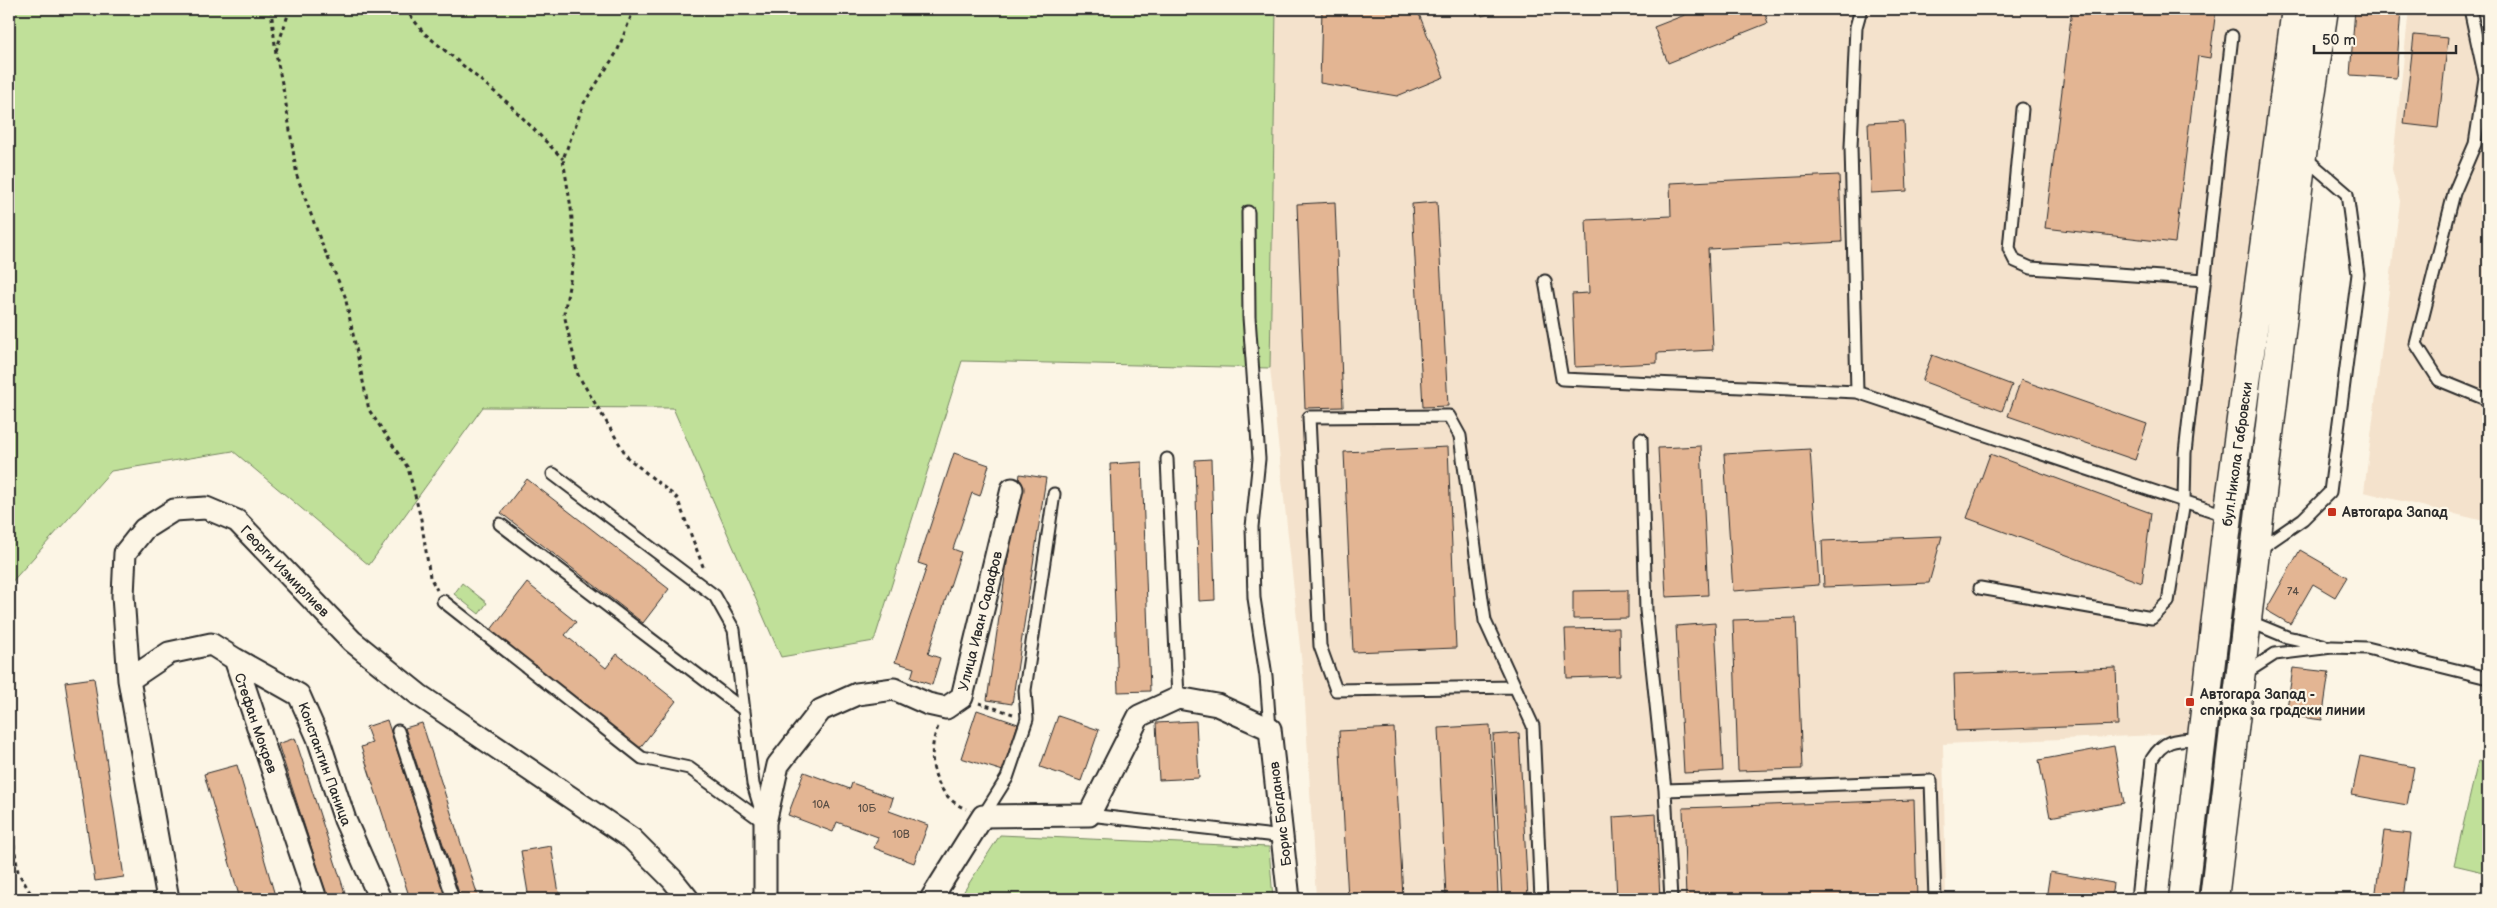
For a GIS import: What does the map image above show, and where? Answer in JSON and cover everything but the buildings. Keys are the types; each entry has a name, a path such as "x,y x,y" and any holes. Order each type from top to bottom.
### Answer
{"street":[{"name":"бул.Никола Габровски","path":"2183,899 2228,516 2296,9"},
{"name":"бул.Никола Габровски","path":"2214,899 2302,155 2324,9"},
{"name":"Улица Иван Сарафов","path":"954,702 1012,489"},
{"name":"Георги Измирлиев","path":"168,899 129,680 123,596 125,552 144,529 174,510 206,508 237,521 352,641 419,695 632,839 672,879 688,899"},
{"name":"Стефан Мокрев","path":"129,680 169,653 211,644 235,658 316,899"},
{"name":"Константин Паница","path":"235,658 299,695 318,738 345,820 380,899"},
{"path":"765,899 765,823 778,765 821,710 857,694 894,689 928,704 954,702"},
{"path":"931,899 983,816 1089,815 1139,716 1178,698 1217,705 1270,729"},
{"name":"Борис Богданов","path":"1270,729 1284,837 1289,899"}],"lane":[{"path":"1858,392 1851,147 1856,27 1861,9"},
{"path":"2470,9 2485,78 2475,144 2454,193 2416,344 2439,380 2488,400"},
{"path":"1980,588 2152,618 2168,602 2184,501 2185,453 2232,36"},
{"path":"2022,109 2009,249 2015,262 2031,268 2205,280"},
{"path":"2254,552 2303,519 2330,492 2358,274 2347,194 2302,155"},
{"path":"1248,212 1249,317 1259,459 1252,527 1254,598 1266,676 1270,729"},
{"path":"1545,281 1562,379 1858,392 2228,516"},
{"path":"1515,687 1336,690 1320,646 1309,417 1449,416 1460,436 1485,621 1533,726 1541,899"},
{"path":"1641,439 1646,610 1665,790 1671,899"},
{"path":"1167,459 1178,698"},
{"path":"553,474 715,596 734,630 752,784 765,823"},
{"path":"983,816 1006,778 1027,719 1026,690 1054,494"},
{"path":"500,524 744,710"},
{"path":"443,601 642,758 689,768 765,823"},
{"path":"2246,620 2287,637 2332,647"},
{"path":"2240,676 2275,654 2332,647 2367,648 2488,678"},
{"path":"398,731 453,899"},
{"path":"2137,899 2152,759 2159,749 2170,741 2202,739"},
{"path":"1665,790 1931,781 1935,899"},
{"path":"1089,815 1284,837"}],"path":[{"path":"271,9 276,54 286,98 297,176 321,242 345,296 369,410 408,468 421,519 430,577 443,601"},
{"path":"276,54 290,9"},
{"path":"405,9 424,33 508,103 564,159"},
{"path":"634,9 617,52 584,103 564,159 575,254 564,314 578,375 628,458 677,498 715,596"},
{"path":"983,816 954,805 940,788 930,759 935,733 954,702 1027,719"},
{"path":"9,813 18,872 34,899"}],"shaded area":[{"path":"1276,9 2296,9 2202,739 2182,734 1943,744 1946,899 1316,899 1304,684 1270,368"},
{"path":"2409,9 2488,9 2488,522 2364,492 2400,201 2392,169"}],"green space":[{"path":"9,9 1276,9 1270,368 962,361 874,641 781,657 673,408 483,407 369,565 233,451 111,471 9,585"},
{"path":"462,583 487,603 479,614 454,594"},
{"path":"2478,761 2488,763 2488,873 2454,865"},
{"path":"1000,835 1269,847 1273,899 959,899"}],"place":[{"name":"Автогара Запад","path":"2332,512"},
{"name":"Автогара Запад - спирка за градски линии","path":"2190,702"}]}
